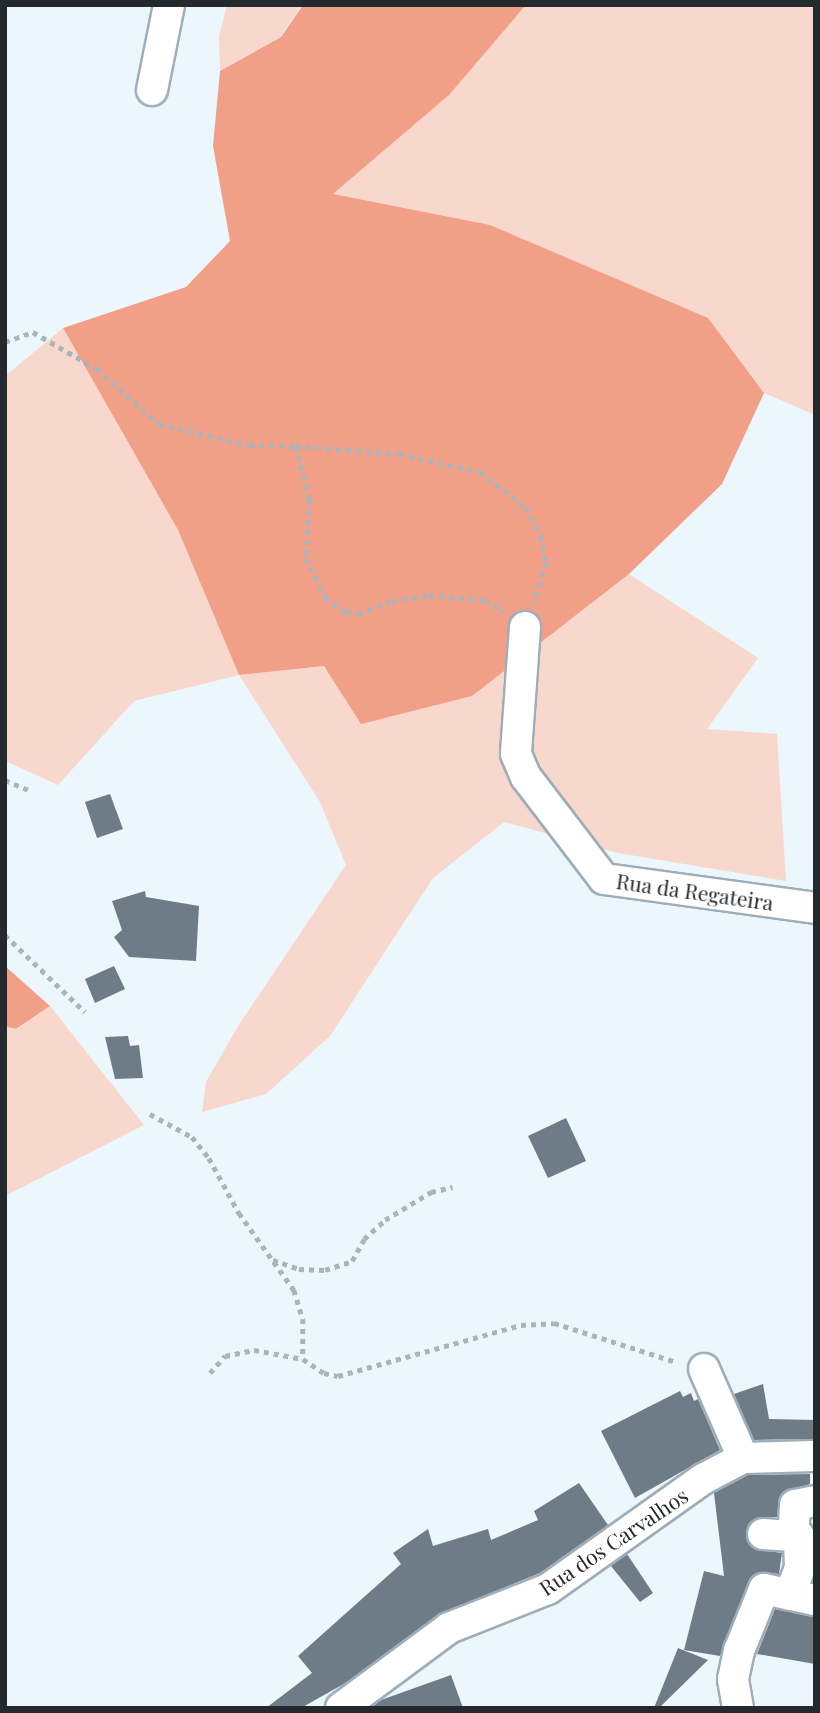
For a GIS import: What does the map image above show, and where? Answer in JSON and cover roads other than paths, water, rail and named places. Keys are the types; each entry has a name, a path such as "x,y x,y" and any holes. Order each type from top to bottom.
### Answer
{"street":[{"path":"152,90 169,5"},
{"name":"Rua da Regateira","path":"525,627 516,754 526,777 604,878 815,908"},
{"path":"704,1369 743,1458 815,1456"},
{"name":"Rua dos Carvalhos","path":"341,1708 449,1628 548,1589 703,1479 743,1458"},
{"path":"738,1708 733,1679 739,1651 764,1589 802,1598 802,1548 796,1505 815,1501"},
{"path":"763,1534 802,1548"}]}
